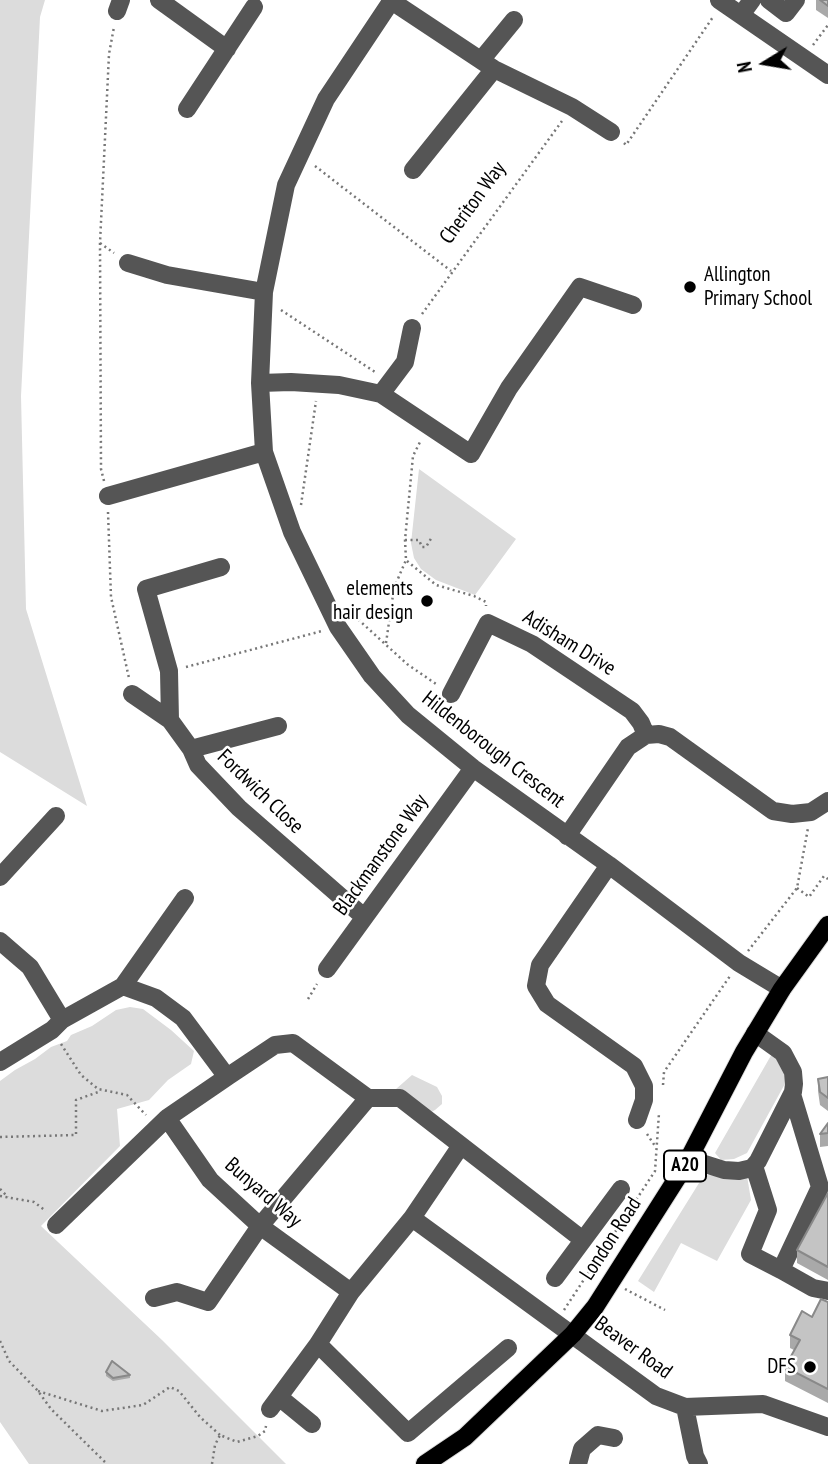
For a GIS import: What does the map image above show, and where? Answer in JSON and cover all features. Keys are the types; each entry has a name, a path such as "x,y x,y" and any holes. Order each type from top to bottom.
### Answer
{"main road":[{"name":"London Road","path":"425,1464 464,1437 573,1334 595,1307 689,1159 755,1033 782,989 828,925"}],"street":[{"path":"159,0 227,49"},
{"path":"391,0 488,64 572,107 611,132"},
{"name":"Hildenborough Crescent","path":"391,0 326,99 286,186 264,295 260,383 264,452 296,541 338,627 372,676 426,731 738,963 782,989"},
{"path":"741,15 752,0"},
{"path":"769,0 786,13 796,0"},
{"path":"721,1 821,70"},
{"path":"187,109 254,7"},
{"path":"413,170 488,64 514,20"},
{"path":"820,50 821,70"},
{"path":"128,263 167,275 264,295"},
{"path":"260,383 319,383 386,388 428,427 471,454 509,388 580,287 633,305"},
{"path":"386,388 405,362 412,328"},
{"path":"108,496 264,452"},
{"path":"170,720 169,671 146,589 221,567"},
{"name":"Adisham Drive","path":"451,694 488,623 532,644 632,711 646,735"},
{"name":"Fordwich Close","path":"132,694 170,720 191,749 198,765 239,808 364,917"},
{"path":"191,749 278,726"},
{"path":"567,836 628,747 646,735 670,737 773,811 792,814 811,812 828,801"},
{"name":"Blackmanstone Way","path":"327,969 473,768"},
{"path":"0,877 56,816"},
{"path":"609,865 540,965 536,986 547,1004 634,1066 644,1086 644,1100 637,1120"},
{"path":"0,1062 123,986 185,898"},
{"path":"0,941 30,967 57,1025"},
{"path":"123,986 156,998 183,1018 227,1077"},
{"path":"689,1159 724,1170 739,1171 754,1166 792,1094 794,1083 783,1053 755,1033"},
{"path":"58,1223 162,1123 275,1045 293,1043 368,1098 400,1098 583,1240"},
{"path":"781,1270 820,1187 792,1094"},
{"path":"154,1298 177,1292 208,1303 260,1226 368,1098"},
{"name":"Bunyard Way","path":"162,1123 210,1180 260,1226 351,1292"},
{"path":"312,1424 274,1403 318,1344 351,1292 412,1218 460,1147"},
{"path":"754,1166 768,1210 750,1254 813,1288 828,1291"},
{"path":"555,1278 621,1189"},
{"path":"412,1218 573,1334"},
{"name":"Beaver Road","path":"573,1334 656,1396 685,1407 763,1404 828,1427"},
{"path":"318,1344 408,1433 508,1348"},
{"path":"685,1407 699,1464"},
{"path":"578,1464 582,1449 598,1434 614,1438"}],"path":[{"path":"611,132 626,145 721,1"},
{"path":"119,6 109,54 100,243 101,469 108,496 111,597 132,694"},
{"path":"820,50 828,25"},
{"name":"Cheriton Way","path":"412,328 572,107"},
{"path":"300,154 451,271"},
{"path":"264,295 386,388"},
{"path":"296,541 319,383"},
{"path":"386,643 394,588 406,560 405,540 413,456 428,427"},
{"path":"405,540 419,540 422,547 426,547 432,537"},
{"path":"406,560 436,585 486,602 488,623"},
{"path":"347,608 407,664 451,694"},
{"path":"169,671 338,627"},
{"path":"811,812 797,888 809,897 824,876 828,878"},
{"path":"57,1025 81,1075 103,1090 127,1095 162,1123"},
{"path":"0,1137 76,1135 76,1100 103,1090"},
{"path":"0,1189 8,1197"},
{"path":"0,1196 34,1202 58,1223"},
{"path":"610,1282 665,1310"},
{"path":"0,1341 9,1361 51,1409 107,1464"},
{"path":"38,1391 102,1411 143,1405 170,1387 179,1391 200,1417 220,1435 237,1442 258,1436 264,1431 274,1403"},
{"path":"212,1464 215,1445 220,1435"}],"shaded area":[{"path":"0,0 45,0 40,17 21,396 26,609 87,806 0,752"},
{"path":"419,469 516,539 475,595 436,580 421,569 414,558 411,543"},
{"path":"130,1007 143,1009 194,1051 191,1064 168,1080 149,1100 117,1109 120,1146 41,1226 162,1340 286,1464 29,1464 0,1422 0,1081 51,1047 67,1041 71,1035 92,1026 116,1010"},
{"path":"773,1052 787,1080 747,1153 734,1159 721,1160 715,1153"},
{"path":"412,1075 437,1087 442,1096 442,1104 435,1110 429,1113 396,1089"},
{"path":"704,1175 747,1176 751,1200 717,1261 681,1243 654,1292 638,1281"}],"building":[{"path":"828,1077 828,1098 820,1092 818,1079"},
{"path":"828,1123 828,1133 820,1134"},
{"path":"828,1193 828,1267 797,1250"},
{"name":"DFS","path":"821,1299 828,1302 828,1389 785,1367 800,1340 790,1335 802,1311 812,1317"},
{"path":"112,1361 130,1375 113,1378 106,1372"}],"place":[{"name":"Allington Primary School","path":"690,287"},
{"name":"elements hair design","path":"427,601"},
{"name":"DFS","path":"810,1367"}]}
